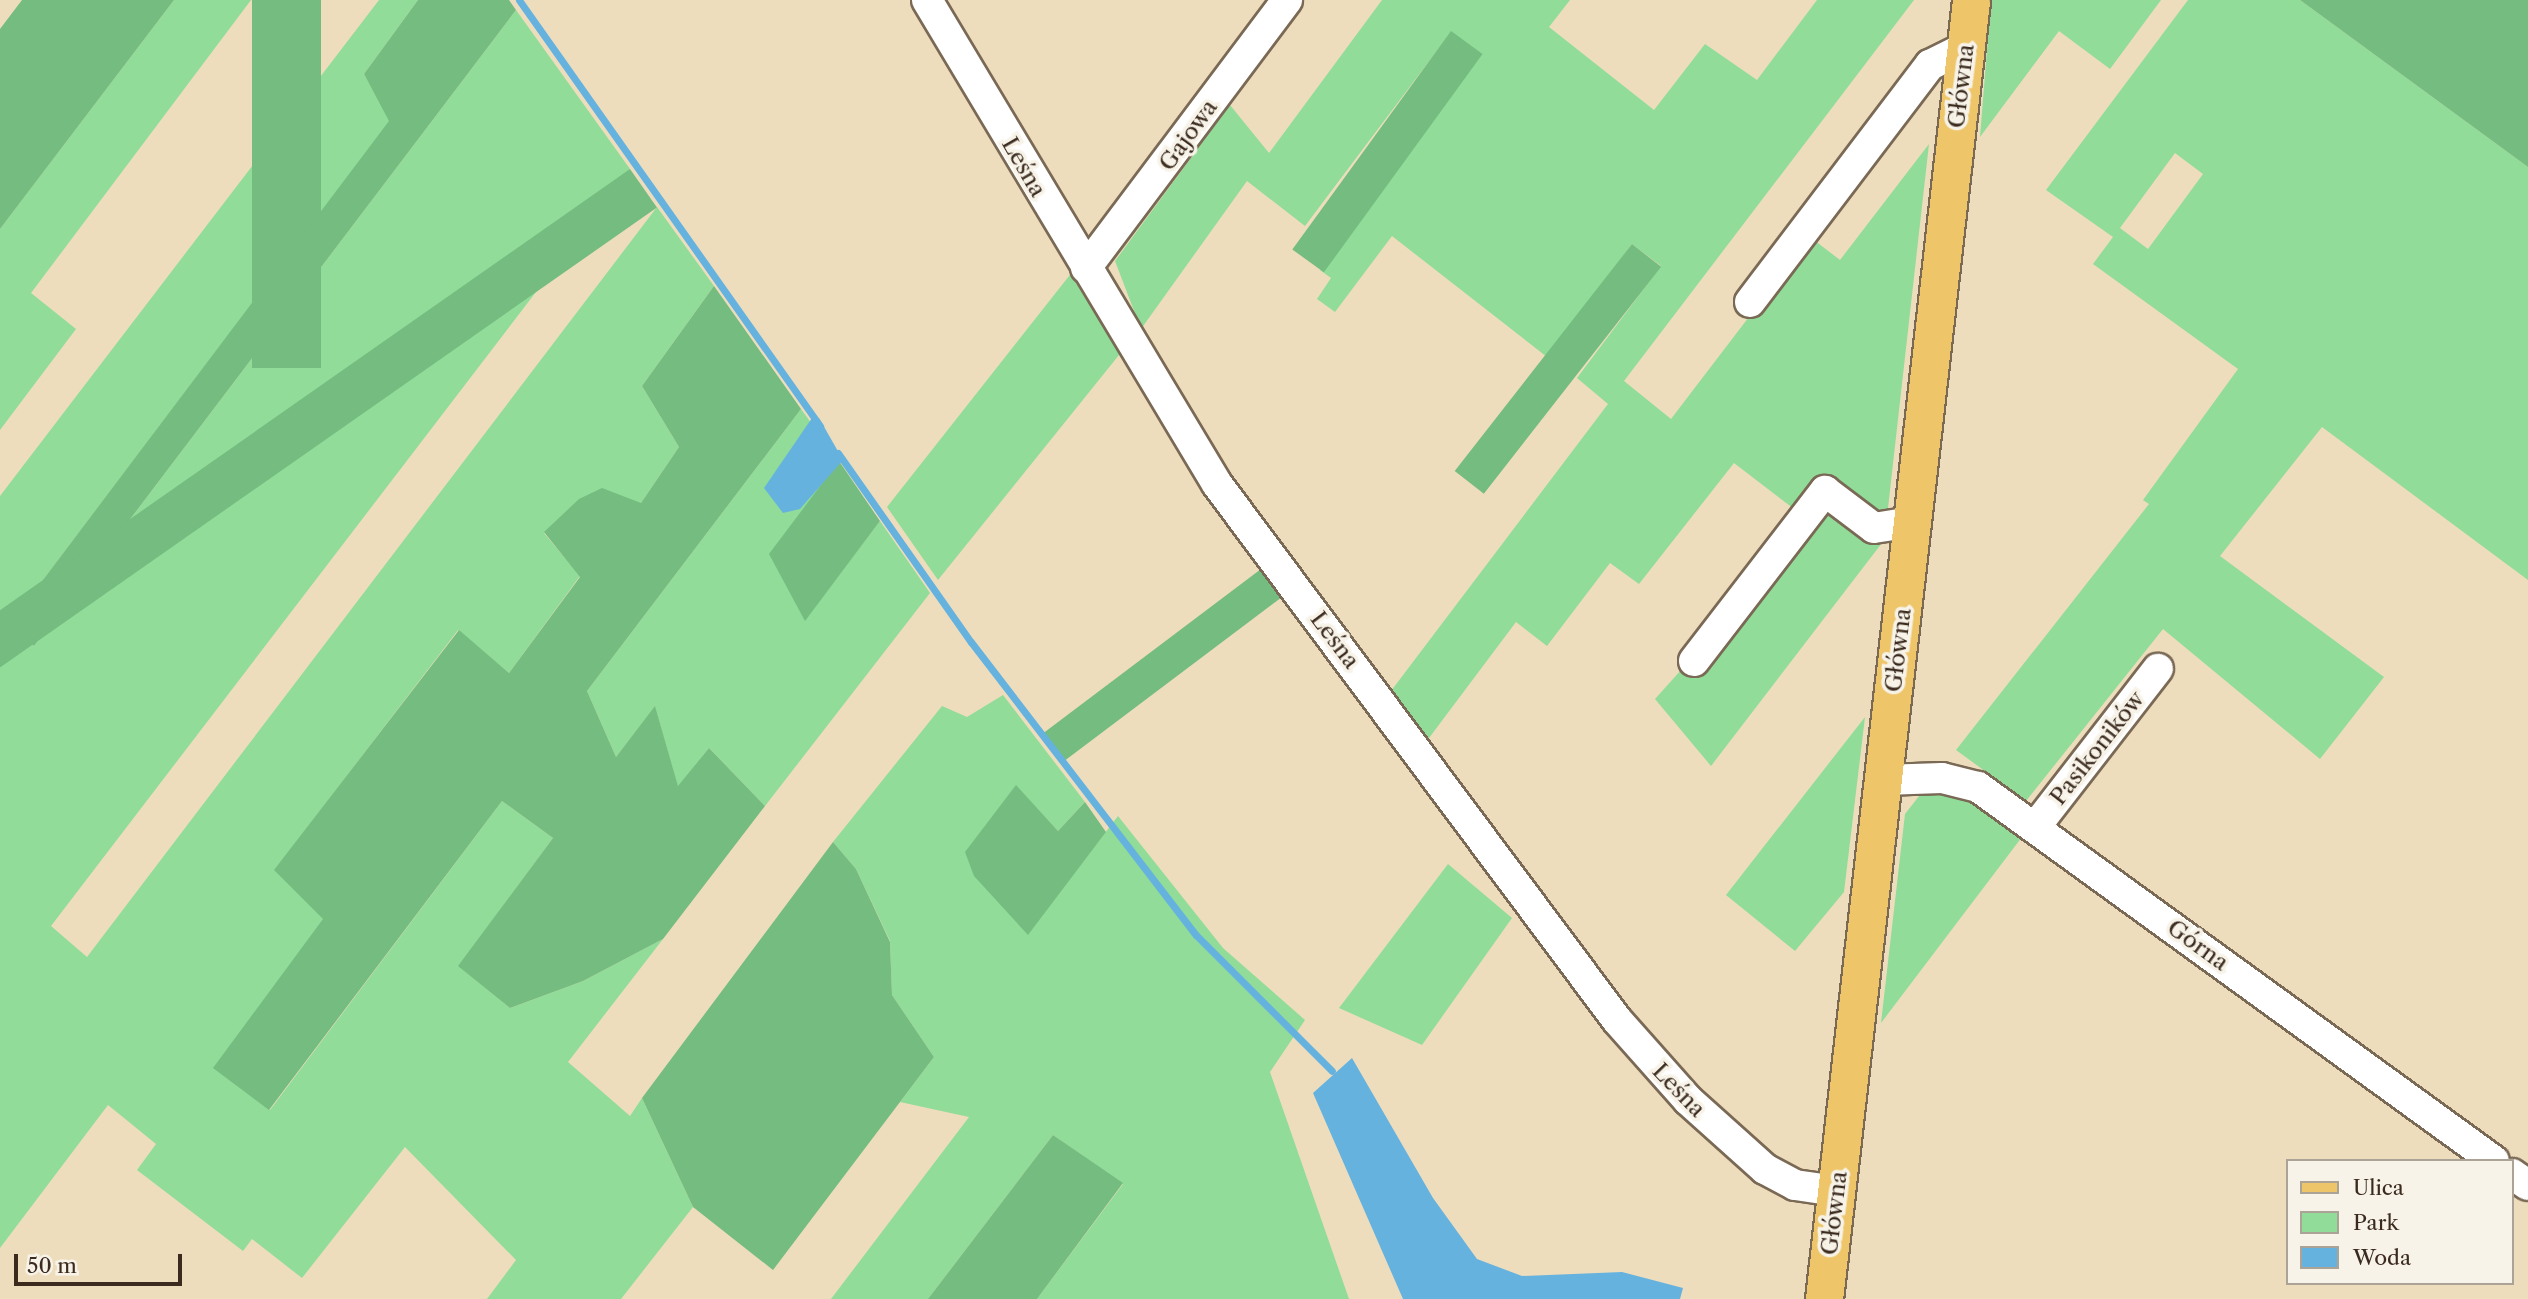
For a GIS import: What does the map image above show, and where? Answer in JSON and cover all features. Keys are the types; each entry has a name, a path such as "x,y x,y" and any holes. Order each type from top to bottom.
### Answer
{"main road":[{"name":"Główna","path":"1824,1299 1971,0"}],"street":[{"name":"Gajowa","path":"1086,268 1287,0"},
{"name":"Leśna","path":"933,3 1086,268 1217,484 1628,1034 1695,1108 1765,1169 1795,1185 1836,1191"},
{"path":"1750,302 1930,65 1966,47"},
{"path":"1694,661 1825,491 1874,528 1913,522"},
{"name":"Pasikoników","path":"2036,826 2158,669"},
{"name":"Górna","path":"1883,780 1942,778 1978,787 2036,826 2491,1159"}],"green space":[{"path":"22,0 174,0 0,229 0,29"},
{"path":"174,0 251,0 31,293 76,329 0,430 0,229"},
{"path":"252,0 321,0 321,368 252,368"},
{"path":"379,0 418,0 364,74 390,121 9,625 34,646 516,10 630,169 51,926 87,957 657,207 714,286 642,386 679,447 641,503 544,533 580,576 509,673 458,630 275,870 324,919 214,1068 270,1110 502,801 553,838 459,966 510,1008 583,981 663,939 568,1062 630,1116 642,1098 693,1207 621,1299 487,1299 516,1260 405,1147 302,1278 252,1239 243,1251 137,1170 156,1144 108,1105 0,1248 0,496"},
{"path":"418,0 509,0 516,10 34,646 9,625 389,121 364,74"},
{"path":"1382,0 1570,0 1549,27 1654,110 1705,44 1757,80 1817,0 1914,0 1624,381 1671,419 1810,237 1840,260 1929,144 1887,517 1798,512 1734,463 1639,584 1610,563 1547,646 1516,622 1426,742 1391,691 1608,404 1577,378 1661,266 1632,244 1547,357 1392,236 1335,312 1317,299 1331,278 1320,270 1482,54 1451,32 1305,226 1247,181 1141,329 1115,261 1230,105 1269,153"},
{"path":"1991,0 2161,0 2110,69 2059,31 1980,137"},
{"path":"2188,0 2300,0 2528,167 2528,580 2322,427 2220,556 2384,677 2320,759 2163,629 2026,801 1956,750 2149,504 2143,500 2238,369 2093,264 2113,237 2046,190","holes":["2175,153 2203,174 2148,249 2120,228"]},
{"path":"2300,0 2528,0 2528,167"},
{"path":"1451,31 1483,54 1324,272 1292,249"},
{"path":"630,169 657,208 0,668 0,610"},
{"path":"1632,244 1661,267 1484,494 1455,471"},
{"path":"1073,271 1123,350 938,580 887,507"},
{"path":"714,286 801,409 587,691 616,757 655,706 678,786 709,748 765,806 663,939 583,981 510,1008 458,966 553,838 502,801 269,1110 213,1068 323,919 274,870 459,630 509,673 580,577 544,532 579,499 602,488 641,503 679,447 642,386"},
{"path":"801,409 839,461 805,620 880,521 930,593 765,806 709,748 678,787 655,707 616,757 587,691"},
{"path":"839,461 880,521 805,621 769,554"},
{"path":"1824,511 1885,539 1711,766 1655,699"},
{"path":"1265,566 1286,594 1063,762 1042,734"},
{"path":"1003,695 1085,802 1058,831 1016,786 1028,934 1118,816 1223,948 1305,1020 1270,1072 1349,1299 1037,1299 1123,1184 1053,1135 928,1299 831,1299 969,1117 900,1102 934,1057 892,995 890,941 856,869 833,842 942,706 967,717"},
{"path":"1865,717 1844,892 1795,951 1726,895"},
{"path":"1930,782 1974,799 2025,833 1881,1023 1905,814"},
{"path":"1016,785 1058,831 1085,802 1106,832 1028,935 974,876 965,852"},
{"path":"833,842 856,869 890,942 892,995 934,1057 773,1270 693,1207 642,1098"},
{"path":"1448,864 1512,918 1422,1045 1339,1008"},
{"path":"1053,1135 1123,1183 1037,1299 928,1299"}],"water":[{"path":"812,418 819,418 843,460 800,509 783,513 764,488"},
{"path":"1352,1058 1433,1198 1477,1259 1522,1276 1622,1272 1683,1288 1680,1299 1403,1299 1313,1093"}],"waterway":[{"path":"519,0 820,426"},
{"path":"838,453 971,642 1196,935 1332,1071"}]}
